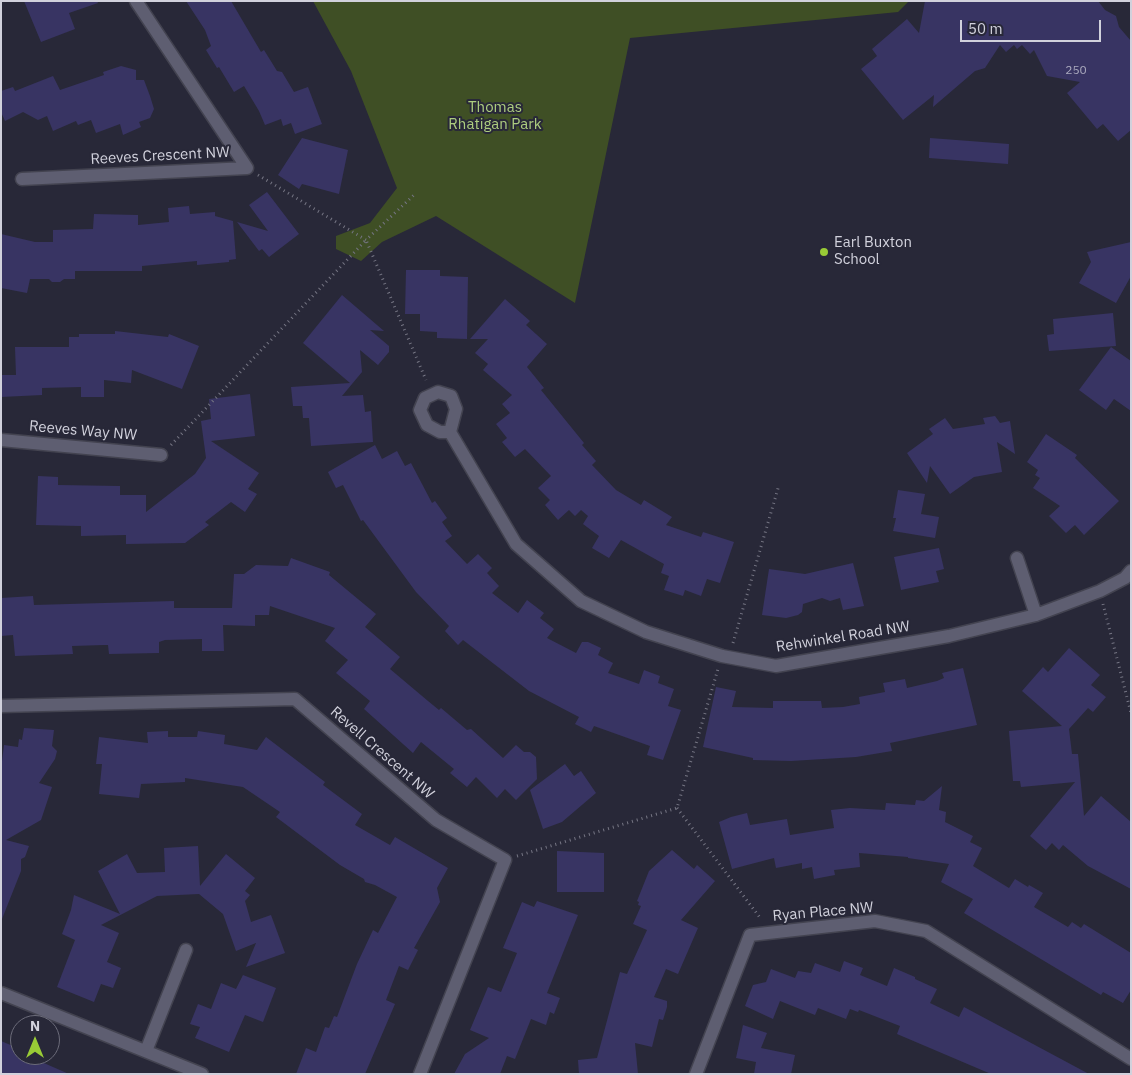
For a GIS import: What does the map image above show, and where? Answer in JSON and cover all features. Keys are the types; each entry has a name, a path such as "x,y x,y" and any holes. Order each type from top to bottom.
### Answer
{"street":[{"name":"Reeves Crescent NW","path":"136,1 247,168"},
{"name":"Reeves Crescent NW","path":"22,178 247,168"},
{"path":"438,392 451,396 456,409 450,432 440,432 427,425 420,410 425,398 438,392"},
{"name":"Rehwinkel Road NW","path":"450,432 516,544 581,601 646,632 725,657 776,666 949,636 1036,614 1100,591 1125,578 1131,571"},
{"name":"Reeves Way NW","path":"1,440 162,454"},
{"path":"1017,558 1036,614"},
{"name":"Revell Crescent NW","path":"1,706 295,699 436,820 505,860"},
{"path":"420,1074 505,860"},
{"name":"Ryan Place NW","path":"696,1074 750,935 875,921 926,931 1131,1060"},
{"path":"146,1051 186,950"},
{"path":"1,994 202,1074"}],"path":[{"path":"247,168 366,240 432,394"},
{"path":"162,454 366,240 414,196"},
{"path":"676,808 779,485"},
{"path":"1100,591 1131,712"},
{"path":"505,860 676,808"},
{"path":"676,808 772,933"}],"green space":[{"name":"Thomas Rhatigan Park","path":"313,1 909,1 898,12 630,38 575,303 436,216 382,242 361,261 336,249 336,236 370,223 397,188 351,71"}],"building":[{"path":"24,1 97,1 98,3 69,13 75,29 41,42"},
{"path":"186,1 231,1 261,52 264,50 277,71 282,72 294,92 308,87 322,124 295,134 291,123 283,126 281,119 265,125 244,86 234,92 219,67 217,68 206,50 211,46 205,30"},
{"path":"925,1 1098,1 1105,10 1116,16 1119,27 1131,41 1131,130 1118,141 1103,124 1097,129 1067,93 1080,82 1047,76 1034,50 1030,54 1022,45 1017,49 1014,45 1006,52 1000,45 985,68 975,71 933,107 934,95 903,120 861,69 877,56 872,49 907,19 919,33"},
{"path":"121,66 136,70 136,80 144,80 154,109 150,118 139,122 141,127 123,135 120,124 96,133 91,120 78,125 76,121 53,131 47,116 38,120 23,112 5,121 1,112 1,91 13,87 15,91 53,76 60,90 104,75 103,72"},
{"path":"302,138 348,150 339,194 302,184 299,189 278,175"},
{"path":"930,138 1009,144 1008,164 929,158"},
{"path":"267,192 299,234 269,257 262,249 259,251 237,222 268,231 249,205"},
{"path":"189,206 190,214 215,212 215,216 233,221 236,259 229,260 229,262 197,265 197,261 142,266 142,271 75,271 75,279 64,279 60,282 52,282 49,279 30,279 27,293 1,288 1,234 35,242 53,242 53,230 93,229 94,214 138,215 138,225 169,222 168,208"},
{"path":"1131,242 1131,276 1116,303 1079,283 1091,262 1087,252"},
{"path":"406,270 440,270 440,276 468,277 467,339 437,338 437,332 420,331 420,314 405,314"},
{"path":"342,295 384,331 370,330 389,346 389,352 378,365 360,350 362,372 342,396 363,395 365,412 371,411 373,442 311,446 309,418 303,418 302,406 293,406 291,387 350,383 303,343"},
{"path":"505,299 530,321 526,325 547,344 527,367 544,388 541,390 584,443 582,445 596,461 592,465 616,490 641,505 644,500 672,517 666,525 701,537 703,532 734,542 720,583 707,579 701,596 685,590 683,596 664,590 669,576 661,573 664,564 621,540 609,558 592,548 599,536 583,524 588,516 581,510 575,516 569,510 558,520 545,505 550,500 538,488 551,476 525,449 515,457 502,442 507,438 496,424 510,413 502,404 512,395 483,370 488,364 475,353 488,339 470,339"},
{"path":"1113,313 1116,346 1049,351 1047,335 1054,334 1053,319"},
{"path":"115,331 168,337 169,334 199,346 182,389 132,370 131,383 104,380 104,397 81,397 81,387 42,388 42,395 1,397 1,375 16,375 15,347 69,347 69,337 79,337 79,334 115,334"},
{"path":"1111,347 1131,361 1131,411 1114,399 1106,410 1079,390"},
{"path":"250,394 255,436 211,441 259,473 248,489 257,494 245,512 231,502 205,522 209,525 185,543 126,544 126,535 81,536 81,526 36,525 38,476 58,477 58,485 120,486 120,495 146,495 146,512 195,474 206,458 201,421 211,419 209,399"},
{"path":"995,416 1000,423 1010,421 1015,454 997,442 1002,472 974,477 950,494 930,466 927,483 907,453 933,434 929,429 945,418 953,429 985,424 983,418"},
{"path":"1046,434 1077,455 1075,458 1119,501 1084,535 1075,525 1066,533 1049,516 1060,506 1033,488 1040,478 1035,475 1038,470 1027,462"},
{"path":"375,445 382,459 397,451 405,466 411,463 432,503 435,501 447,518 442,522 452,536 445,541 467,564 478,554 492,568 487,573 499,586 492,593 518,613 527,600 544,613 540,618 554,629 547,638 576,653 582,642 588,642 601,648 598,655 613,663 608,673 639,684 644,670 660,676 658,683 674,689 668,706 681,710 663,760 647,755 650,746 594,726 591,732 575,724 579,717 529,691 463,640 458,645 445,631 449,626 416,592 363,520 361,521 343,485 336,488 328,472"},
{"path":"898,490 925,494 921,514 939,517 935,538 893,531 896,518 893,518"},
{"path":"939,548 944,569 936,571 939,582 901,590 894,557"},
{"path":"291,558 330,572 329,575 376,614 365,627 400,657 390,669 439,710 441,708 467,730 471,729 503,758 516,745 524,752 530,752 536,757 537,779 516,800 505,789 497,798 476,777 467,787 450,773 454,769 421,742 413,753 364,709 370,701 336,673 348,660 325,641 335,628 270,606 269,615 255,615 255,626 223,625 224,651 202,651 202,639 165,640 159,642 159,653 109,654 108,645 104,645 72,646 73,654 15,656 13,635 1,636 1,598 33,596 34,605 174,601 174,608 232,608 234,574 244,574 256,565 288,566"},
{"path":"853,563 864,606 843,610 840,598 830,601 822,598 803,604 802,612 798,615 786,618 762,615 769,569 805,574"},
{"path":"1069,648 1100,675 1091,685 1106,697 1093,712 1088,708 1069,729 1072,754 1078,754 1084,816 1101,796 1131,822 1131,889 1088,866 1063,845 1059,850 1052,843 1046,850 1030,836 1075,782 1021,787 1020,781 1013,781 1009,731 1062,726 1022,691 1043,667 1048,672"},
{"path":"963,668 977,725 890,743 892,751 856,757 791,761 753,760 753,758 703,747 716,687 736,691 732,707 773,708 773,701 821,701 822,708 843,707 860,704 859,697 885,692 883,683 905,679 907,688 937,681 944,678 942,673"},
{"path":"24,728 54,730 52,746 57,751 55,759 39,783 52,787 41,820 6,840 29,846 25,857 21,859 21,871 2,919 1,769 4,745 18,747 19,739 22,740"},
{"path":"168,731 168,737 197,737 198,731 225,735 224,744 257,750 266,737 325,782 323,785 362,814 355,825 390,845 395,837 448,868 437,888 440,902 414,948 418,950 408,970 399,966 386,1000 395,1004 365,1074 296,1074 306,1048 316,1052 325,1027 329,1028 334,1016 337,1017 357,964 373,930 378,933 397,897 375,885 365,882 364,879 340,865 276,817 280,812 243,787 185,778 185,782 141,784 139,798 99,794 102,764 96,764 99,737 148,743 147,732"},
{"path":"565,764 574,776 581,771 596,793 562,822 543,829 530,790"},
{"path":"942,786 939,810 946,812 945,822 973,836 970,842 982,848 973,866 1009,888 1015,879 1028,887 1029,885 1043,893 1034,907 1068,927 1072,922 1081,928 1084,924 1131,953 1131,990 1123,1003 1103,992 1101,995 964,913 973,899 941,882 949,864 908,857 859,853 860,867 834,870 835,875 814,879 812,867 802,869 802,863 776,868 774,858 732,869 719,822 747,813 750,825 787,819 790,835 834,828 831,810 850,808 885,810 886,803 915,805 916,800 924,801"},
{"path":"198,846 200,886 226,854 255,878 245,891 250,895 245,901 251,922 271,915 285,953 246,967 256,943 236,951 223,914 199,894 157,896 101,925 119,933 107,962 121,968 113,988 101,984 94,1002 57,987 75,940 62,934 71,910 74,895 120,914 98,871 127,854 137,873 165,872 164,848"},
{"path":"672,850 694,869 697,865 715,881 681,920 698,928 678,974 666,969 654,997 667,1001 667,1007 663,1020 659,1019 652,1047 635,1043 638,1074 579,1074 578,1060 597,1058 620,972 627,974 647,930 633,924 641,906 638,905 639,902 637,901 649,871"},
{"path":"557,851 604,853 604,892 557,892"},
{"path":"537,901 578,915 547,993 560,998 554,1014 550,1012 546,1025 531,1019 515,1059 507,1056 500,1074 454,1074 465,1054 489,1038 470,1030 488,987 501,992 517,953 503,948 522,902 534,907"},
{"path":"844,961 863,968 860,975 887,986 894,968 915,977 915,979 937,989 930,1003 959,1017 964,1007 1089,1074 991,1074 897,1034 900,1026 859,1010 858,1012 850,1009 846,1019 818,1008 815,1015 780,1001 773,1019 745,1006 753,985 766,982 771,969 795,978 798,971 811,973 815,963 840,972"},
{"path":"243,975 276,988 263,1022 245,1015 229,1052 195,1038 200,1027 190,1024 198,1004 211,1009 221,983 236,989"},
{"path":"743,1025 767,1033 761,1048 795,1055 791,1074 754,1074 756,1062 736,1058"},
{"path":"1,1041 10,1045 10,1065 48,1065 69,1074 1,1074"}],"place":[{"name":"Earl Buxton School","path":"824,252"}]}
